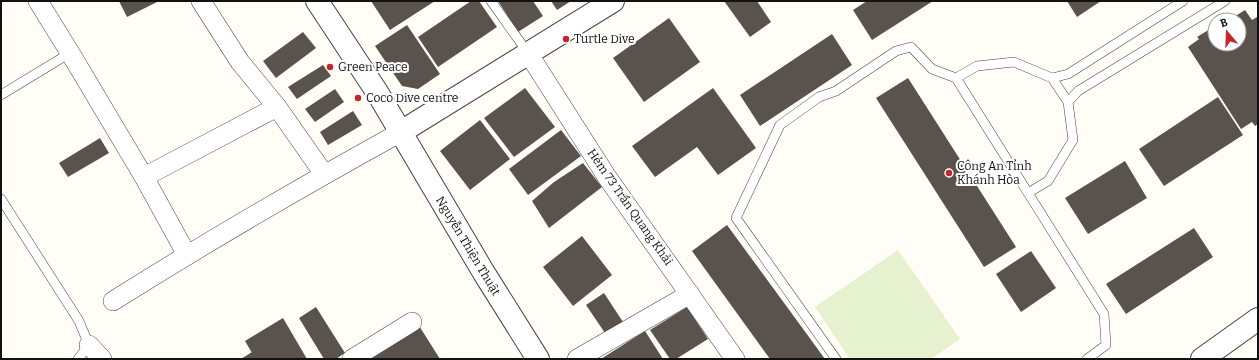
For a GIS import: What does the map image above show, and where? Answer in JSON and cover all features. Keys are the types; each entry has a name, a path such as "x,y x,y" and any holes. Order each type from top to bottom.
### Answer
{"street":[{"path":"38,1 144,177 186,255"},
{"path":"201,1 240,62 277,107 324,174"},
{"name":"Nguyễn Thiện Thuật","path":"318,1 377,92 484,273 538,359"},
{"path":"113,301 186,255 324,174 401,132 613,1"},
{"name":"Hẻm 73 Trần Quang Khải","path":"528,53 607,177 735,359"},
{"path":"144,177 277,107"},
{"path":"577,359 690,294"},
{"path":"1202,359 1258,319"},
{"path":"352,359 412,322"},
{"path":"83,352 102,359"}],"lane":[{"path":"491,1 528,53"},
{"path":"1052,78 1068,74 1183,1"},
{"path":"1068,102 1078,91 1225,1"},
{"path":"836,359 736,218 780,125 818,97 836,91 896,51 911,47 932,69 956,78 1104,314 1106,345 1087,359"},
{"path":"1,95 70,53"},
{"path":"956,78 977,66 1014,62 1052,78 1068,102 1073,140 1048,181 1028,193"},
{"path":"1,199 79,321 83,352"}],"green space":[{"path":"898,250 960,339 931,359 850,359 815,307"}],"building":[{"path":"119,1 159,1 127,17"},
{"path":"371,1 435,1 390,30"},
{"path":"471,1 479,1 497,27 438,67 418,37"},
{"path":"498,1 533,1 543,16 518,32"},
{"path":"551,1 571,1 557,10"},
{"path":"724,1 757,1 771,22 750,37"},
{"path":"867,1 933,1 872,40 853,10"},
{"path":"1067,1 1101,1 1077,17"},
{"path":"1247,13 1252,20 1257,17 1258,124 1255,126 1252,122 1241,129 1188,47 1199,39 1197,37 1207,31 1207,52 1247,52"},
{"path":"669,18 700,62 644,102 613,58"},
{"path":"407,25 440,74 418,89 402,86 375,46"},
{"path":"303,32 316,48 276,78 263,61"},
{"path":"832,34 852,65 760,126 740,95"},
{"path":"323,65 331,76 297,99 288,87"},
{"path":"908,78 1016,247 984,267 876,98"},
{"path":"525,88 555,127 514,157 484,118"},
{"path":"713,88 756,148 718,175 697,147 655,177 632,146"},
{"path":"335,89 344,102 315,122 305,109"},
{"path":"1218,97 1243,135 1164,186 1139,149"},
{"path":"353,111 362,125 328,145 320,132"},
{"path":"480,120 510,159 470,190 440,151"},
{"path":"561,130 581,156 528,195 509,169"},
{"path":"100,138 109,153 68,177 59,163"},
{"path":"1125,161 1147,198 1088,234 1065,198"},
{"path":"583,163 602,187 549,228 532,201 554,182"},
{"path":"727,225 825,359 770,359 692,251"},
{"path":"1194,228 1213,257 1126,314 1106,284"},
{"path":"582,236 612,275 573,306 543,267"},
{"path":"1031,251 1056,288 1021,312 996,274"},
{"path":"604,293 625,325 607,336 586,305"},
{"path":"316,307 345,353 336,359 324,359 299,318"},
{"path":"687,307 708,339 676,359 670,359 650,330"},
{"path":"283,318 307,359 241,359 252,352 245,341"},
{"path":"416,321 440,359 374,359 368,349"},
{"path":"645,331 663,359 601,359 604,357"}],"place":[{"name":"Turtle Dive","path":"566,39"},
{"name":"Green Peace","path":"330,67"},
{"name":"Coco Dive centre","path":"358,98"},
{"name":"Công An Tỉnh Khánh Hòa","path":"949,173"}]}
